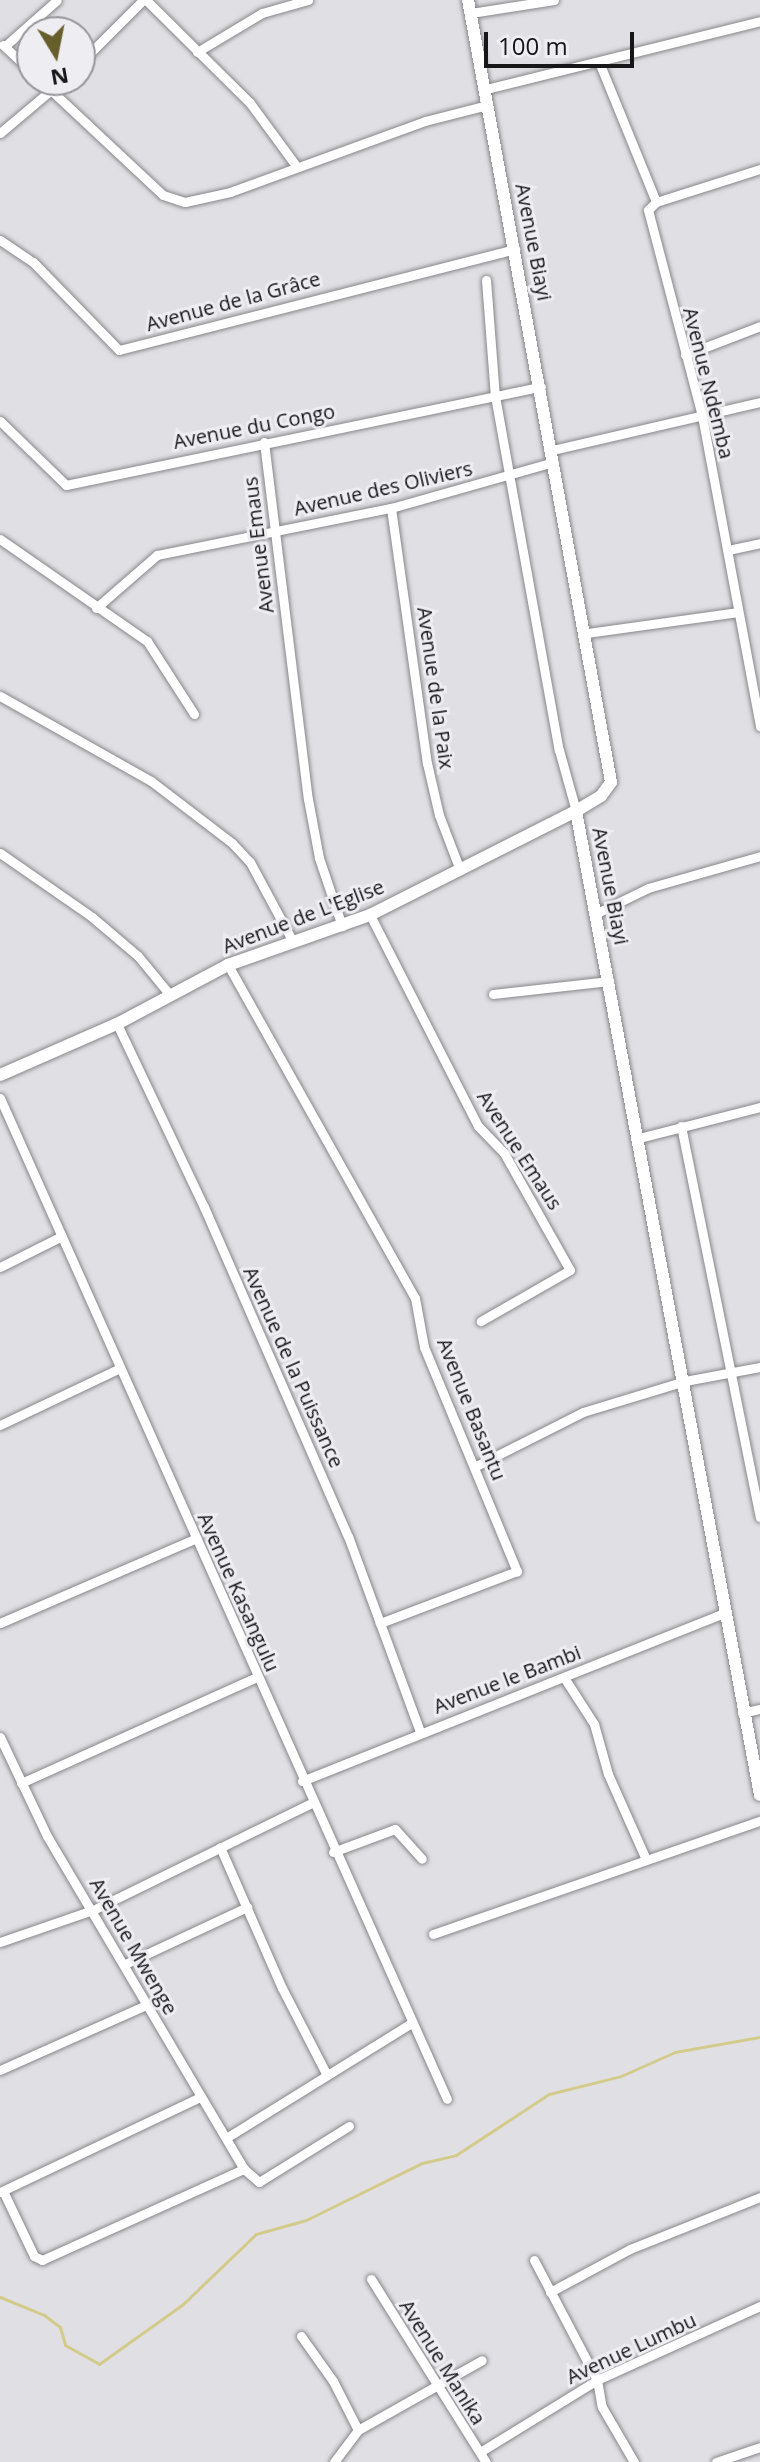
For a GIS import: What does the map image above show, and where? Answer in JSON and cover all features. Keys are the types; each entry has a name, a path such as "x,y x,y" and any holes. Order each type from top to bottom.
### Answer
{"street":[{"path":"2,44 57,0"},
{"path":"96,47 144,0 250,103 297,167"},
{"path":"197,52 262,13 308,0"},
{"path":"470,6 554,0"},
{"name":"Avenue Biayi","path":"470,6 587,633 611,782 601,796 576,811 685,1381 742,1713 760,1795"},
{"path":"486,89 760,21"},
{"name":"Avenue Ndemba","path":"599,62 656,202 649,213 702,416 738,612 756,684 760,727"},
{"path":"0,133 46,96"},
{"path":"58,96 173,201 230,192 425,121 488,105"},
{"path":"656,202 760,169"},
{"name":"Avenue de la Grâce","path":"0,240 33,262 119,350 515,249"},
{"path":"486,280 495,396 543,666 576,811"},
{"path":"685,355 760,326"},
{"name":"Avenue du Congo","path":"0,421 66,485 541,387"},
{"name":"Avenue des Oliviers","path":"96,608 157,555 391,508 510,474 553,456 760,402"},
{"name":"Avenue Emaus","path":"264,442 308,799 319,858 342,926"},
{"name":"Avenue de la Paix","path":"391,508 427,763 439,815 460,870"},
{"path":"0,539 24,551 96,608 147,641 194,714"},
{"path":"728,550 760,543"},
{"path":"587,633 738,612"},
{"path":"0,696 151,781 232,843 250,862 292,940"},
{"name":"Avenue de L'Eglise","path":"0,1075 117,1024 228,965 370,915 576,811"},
{"path":"0,853 38,874 92,917 138,956 170,995"},
{"path":"597,913 648,888 760,856"},
{"name":"Avenue Emaus","path":"370,915 478,1126 504,1153 570,1270 481,1321"},
{"name":"Avenue Basantu","path":"228,965 384,1236 415,1298 424,1347 476,1466 517,1573 380,1623"},
{"path":"493,994 609,981"},
{"name":"Avenue de la Puissance","path":"117,1024 204,1207 348,1536 420,1732"},
{"name":"Avenue Kasangulu","path":"0,1098 311,1803 447,2099"},
{"path":"639,1138 760,1107"},
{"path":"681,1126 734,1372 760,1517"},
{"path":"0,1267 62,1236"},
{"path":"476,1466 583,1412 685,1381 760,1367"},
{"path":"0,1425 120,1368"},
{"path":"0,1623 196,1538"},
{"name":"Avenue le Bambi","path":"302,1781 420,1732 565,1679 726,1612"},
{"path":"21,1783 257,1677"},
{"path":"565,1679 594,1724 608,1774 645,1857"},
{"path":"742,1713 760,1709"},
{"name":"Avenue Mwenge","path":"1,1742 93,1910 244,2169"},
{"path":"0,1942 93,1910 311,1803"},
{"path":"433,1934 567,1891 645,1857 760,1821"},
{"path":"333,1852 395,1829 422,1859"},
{"path":"220,1847 327,2075"},
{"path":"125,1964 247,1907"},
{"path":"0,2070 148,2004"},
{"path":"226,2138 410,2024"},
{"path":"200,2097 2,2191 34,2256 42,2260 244,2169 259,2182 349,2126"},
{"path":"550,2292 630,2249 760,2197"},
{"path":"534,2260 597,2380 602,2407 634,2462"},
{"name":"Avenue Manika","path":"371,2279 486,2462"},
{"name":"Avenue Lumbu","path":"480,2452 597,2380 760,2306"},
{"path":"301,2336 333,2381 358,2430"},
{"path":"334,2462 358,2430 482,2360"},
{"path":"716,2462 760,2447"}],"waterway":[{"path":"0,2297 44,2315 60,2327 65,2345 99,2364 183,2304 256,2234 306,2220 422,2163 456,2155 549,2094 621,2076 675,2052 760,2037"}]}
